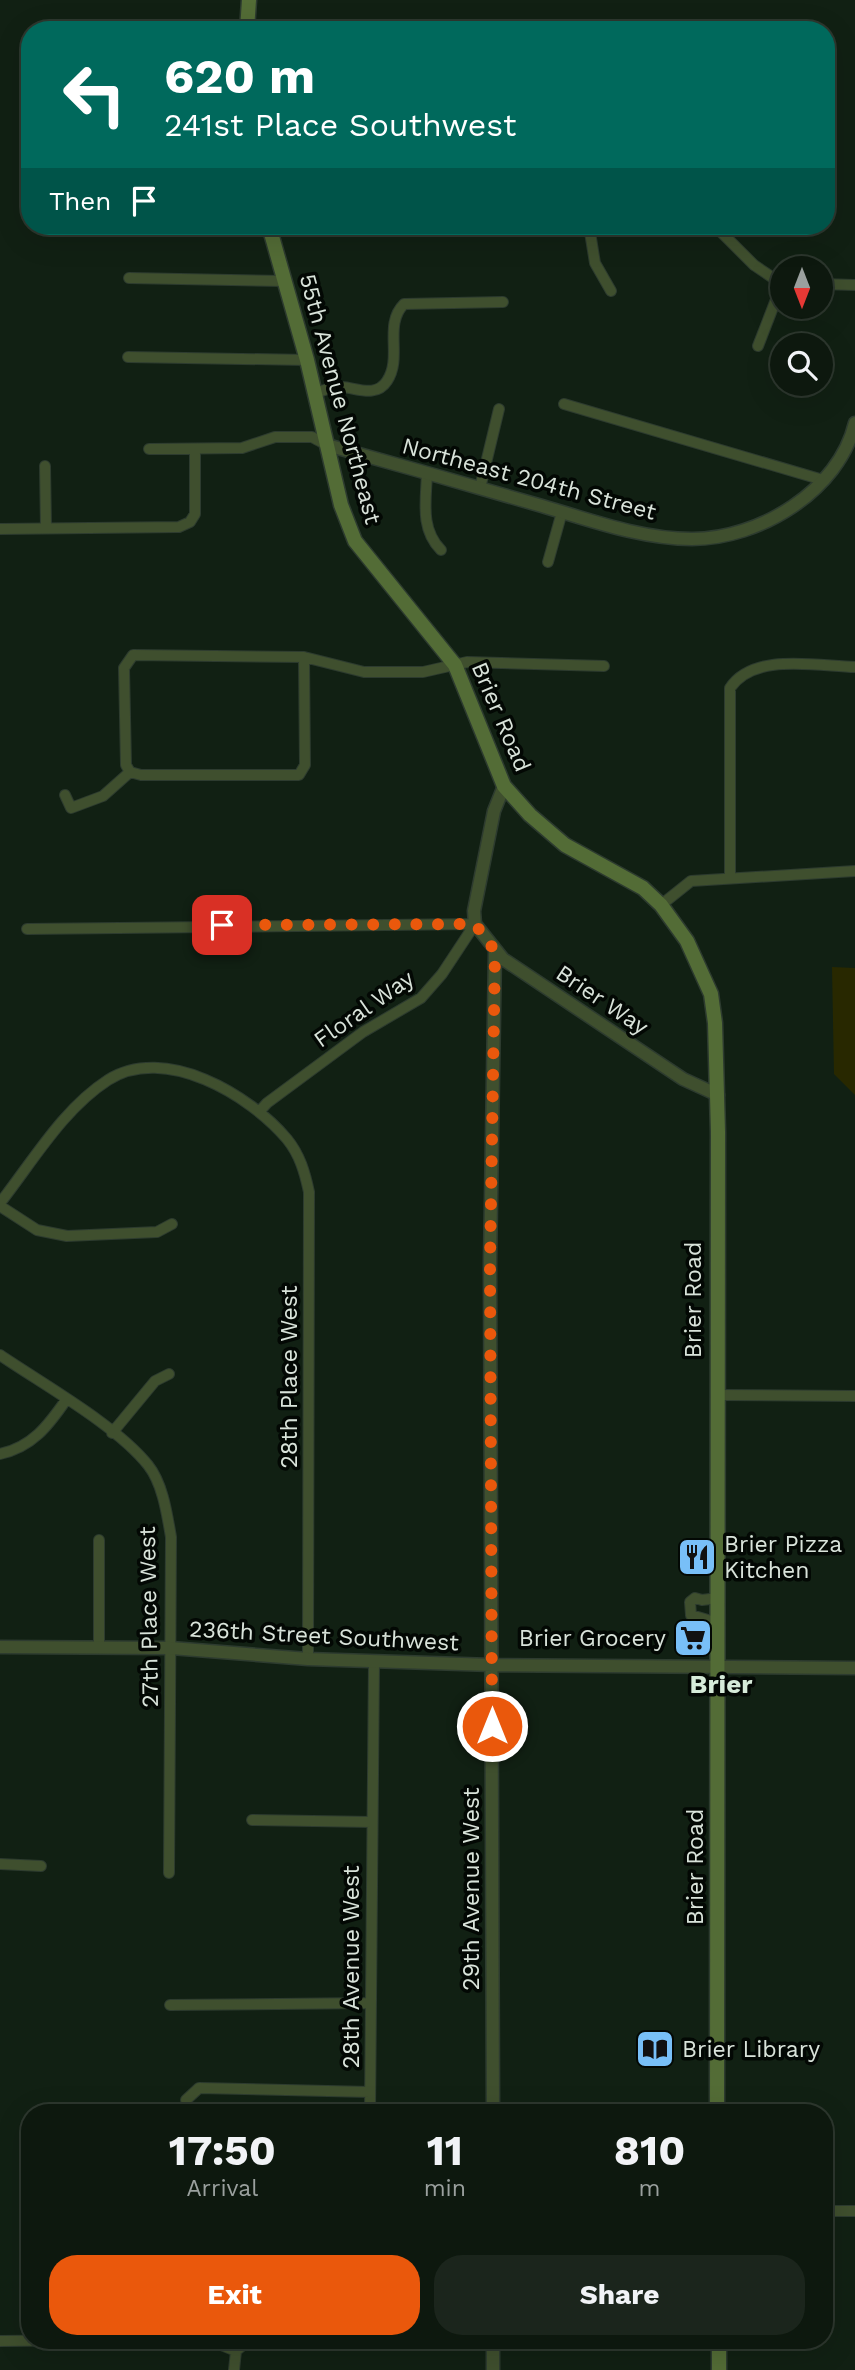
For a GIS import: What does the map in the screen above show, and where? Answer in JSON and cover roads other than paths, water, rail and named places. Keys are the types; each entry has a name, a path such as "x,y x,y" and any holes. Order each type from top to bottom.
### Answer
{"main road":[{"path":"248,21 249,0"},
{"name":"55th Avenue Northeast","path":"271,235 307,359 341,505 355,541 365,557 410,607"},
{"name":"Brier Road","path":"410,607 455,665 504,786 530,816 565,845 630,879 661,905 687,941 711,994 718,1095 717,2104"},
{"path":"719,2349 719,2370"}],"street":[{"path":"590,235 595,263 611,291"},
{"path":"724,235 754,265 770,276"},
{"path":"129,278 284,281"},
{"path":"833,284 855,285"},
{"path":"315,393 344,387 362,391 375,390 390,378 394,346 393,326 397,310 404,303 503,302"},
{"path":"758,346 770,315"},
{"path":"128,357 307,359"},
{"path":"564,404 823,480"},
{"path":"480,488 499,409"},
{"name":"Northeast 204th Street","path":"149,449 242,448 275,437 312,437 327,445 562,512 647,534 693,539 742,531 772,518 804,498 839,461 855,423"},
{"path":"0,529 179,527 190,522 195,514 195,449"},
{"path":"45,467 46,528"},
{"path":"427,473 426,525 431,540 441,550"},
{"path":"548,562 562,512"},
{"path":"304,657 305,765 299,775 141,775 131,772 126,765 124,668 133,655 304,657 364,672 424,672 467,662 604,666"},
{"path":"730,877 728,697 736,679 748,670 767,665 855,667"},
{"path":"65,795 71,808 103,796 131,772"},
{"path":"27,929 475,924 474,911 494,811 504,786"},
{"path":"661,905 691,881 855,871"},
{"name":"Brier Way","path":"475,924 495,951 683,1079 718,1095"},
{"name":"Floral Way","path":"259,1112 317,1064 421,998 442,974 475,924"},
{"name":"29th Avenue West","path":"493,2104 490,1263 495,951"},
{"path":"172,1224 157,1232 67,1236 37,1230 0,1205 79,1101 111,1078 143,1070 197,1074 234,1094 259,1112"},
{"name":"28th Place West","path":"259,1112 286,1138 296,1153 304,1169 309,1192 308,1659"},
{"name":"27th Place West","path":"0,1355 112,1433 149,1466 165,1505 171,1537 169,1873"},
{"path":"112,1433 155,1381 169,1374"},
{"path":"716,1395 855,1396"},
{"path":"0,1454 25,1446 47,1427 66,1401"},
{"path":"99,1540 99,1647"},
{"path":"718,1598 695,1598 690,1602 691,1615 718,1623"},
{"name":"236th Street Southwest","path":"0,1647 171,1648 308,1659 492,1665 855,1668"},
{"name":"28th Avenue West","path":"370,2104 374,1662"},
{"path":"252,1820 372,1822"},
{"path":"0,1864 41,1866"},
{"path":"170,2005 369,2003"},
{"path":"186,2099 199,2088 370,2092"},
{"path":"833,2211 855,2211"},
{"path":"0,2341 21,2341"},
{"path":"231,2349 236,2351"},
{"path":"234,2370 238,2349"},
{"path":"492,2370 493,2349"}],"place":[{"name":"Brier Pizza Kitchen","path":"697,1557"},
{"name":"Brier Grocery","path":"693,1638"},
{"name":"Brier Library","path":"655,2049"}],"district":[{"name":"Brier","path":"721,1684"}]}
